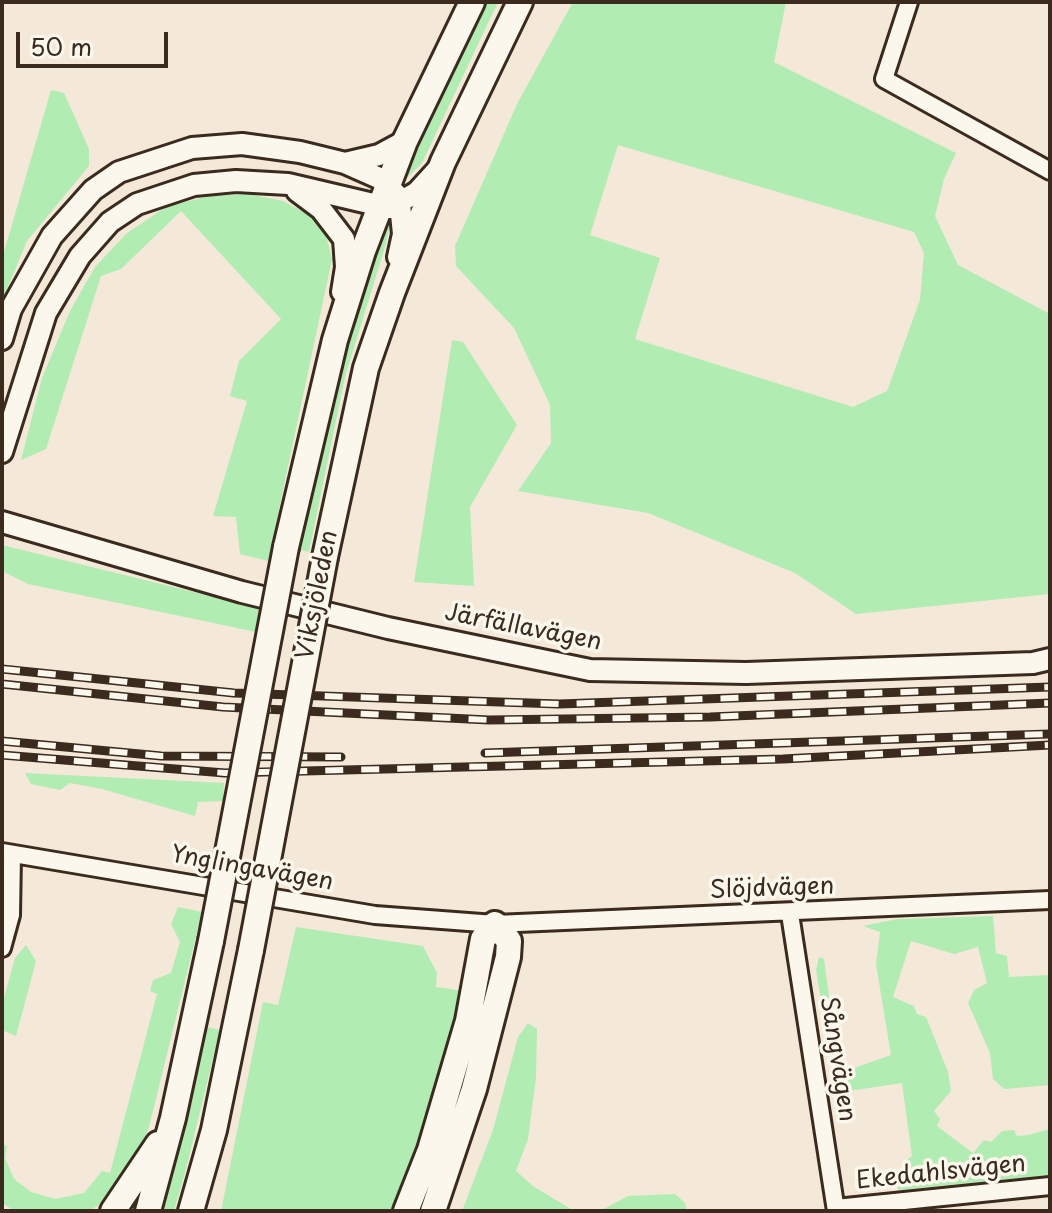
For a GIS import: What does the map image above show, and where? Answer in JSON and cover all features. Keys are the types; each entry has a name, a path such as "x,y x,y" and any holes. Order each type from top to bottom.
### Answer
{"main road":[{"name":"Viksjöleden","path":"148,1211 173,1118 211,941 286,547 335,340 389,199 405,141 472,2"},
{"name":"Viksjöleden","path":"191,1211 214,1130 325,557 366,368 443,162 520,2"},
{"path":"406,1211 430,1150 468,1021 483,939 495,924 509,941 508,957 474,1089 433,1211"},
{"path":"113,1211 173,1118"},
{"path":"202,1211 214,1130"}],"street":[{"path":"909,2 884,79 1050,171"},
{"path":"2,339 11,309 52,236 93,190 119,172 192,148 242,144 345,163 379,155 405,141"},
{"path":"2,452 46,313 80,256 110,222 137,204 194,185 236,181 288,184 389,199 417,192 443,162"},
{"path":"345,163 389,199 403,234 392,293"},
{"path":"288,184 321,209 344,239 346,267 335,340"},
{"name":"Järfällavägen","path":"2,522 242,592 388,628 590,670 746,673 1033,663 1050,659"},
{"path":"2,875 7,853"},
{"path":"2,948 11,915 7,853"},
{"name":"Ynglingavägen","path":"7,853 375,915 495,924"},
{"name":"Slöjdvägen","path":"495,924 790,914 1050,900"},
{"name":"Sångvägen","path":"790,914 836,1209"},
{"name":"Ekedahlsvägen","path":"836,1209 1050,1186"}],"green space":[{"path":"483,2 498,2 422,163 404,181 413,151"},
{"path":"573,2 786,2 774,62 956,153 944,179 935,216 958,265 1050,314 1050,594 856,614 795,573 648,513 518,491 551,443 550,405 514,328 456,266 455,246 517,104","holes":["618,145 914,232 924,253 920,300 887,391 853,407 635,339 660,258 590,235"]},
{"path":"51,90 64,93 89,149 89,166 27,241 2,301 2,259"},
{"path":"249,194 283,201 310,215 326,235 332,259 268,561 240,554 236,517 213,516 247,401 230,396 239,361 281,319 181,211 121,269 101,276 46,449 21,460 42,378 70,311 95,267 127,233 166,207 208,196"},
{"path":"387,223 390,227 385,247 345,377 309,552 300,550 341,361"},
{"path":"452,340 463,342 517,425 470,507 474,586 414,582"},
{"path":"2,545 259,608 256,632 28,584 2,571"},
{"path":"25,773 224,783 223,801 198,802 195,816 102,789 70,783 60,790 31,784"},
{"path":"178,907 202,912 149,1127 133,1165 110,1198 89,1211 13,1210 2,1203 2,1144 7,1146 5,1158 14,1179 31,1192 55,1199 84,1193 102,1171 110,1173 157,994 150,991 153,980 171,973 180,942 171,924"},
{"path":"993,916 996,953 1007,956 1009,977 1050,975 1050,1085 1004,1089 993,1079 990,1053 968,1003 974,990 987,983 978,947 954,954 911,941 893,997 914,1006 917,1014 926,1017 948,1072 951,1091 934,1111 940,1119 937,1126 973,1153 984,1140 991,1142 1002,1131 1014,1130 1017,1136 1050,1129 1050,1175 899,1190 893,1179 907,1177 908,1159 912,1156 902,1083 843,1092 834,1080 834,1075 891,1055 876,964 880,932 863,926 897,919"},
{"path":"296,927 423,946 437,973 436,987 464,991 420,1148 395,1211 221,1211 263,1002 278,1005"},
{"path":"26,945 36,961 16,1036 2,1030 2,1005 15,958"},
{"path":"819,957 824,959 837,1056 830,1057 816,970"},
{"path":"528,1023 537,1029 536,1078 528,1139 516,1171 533,1186 574,1211 462,1211 493,1130 518,1037"},
{"path":"207,1027 220,1030 186,1169 174,1211 160,1211"},
{"path":"675,1194 685,1203 687,1211 600,1211 628,1196"}],"railway":[{"path":"2,669 234,693 559,704 1050,687"},
{"path":"2,684 223,707 489,720 710,717 1050,703"},
{"path":"485,753 1049,734"},
{"path":"2,741 161,756 341,757"},
{"path":"2,755 225,773 783,759 1050,745"}]}
